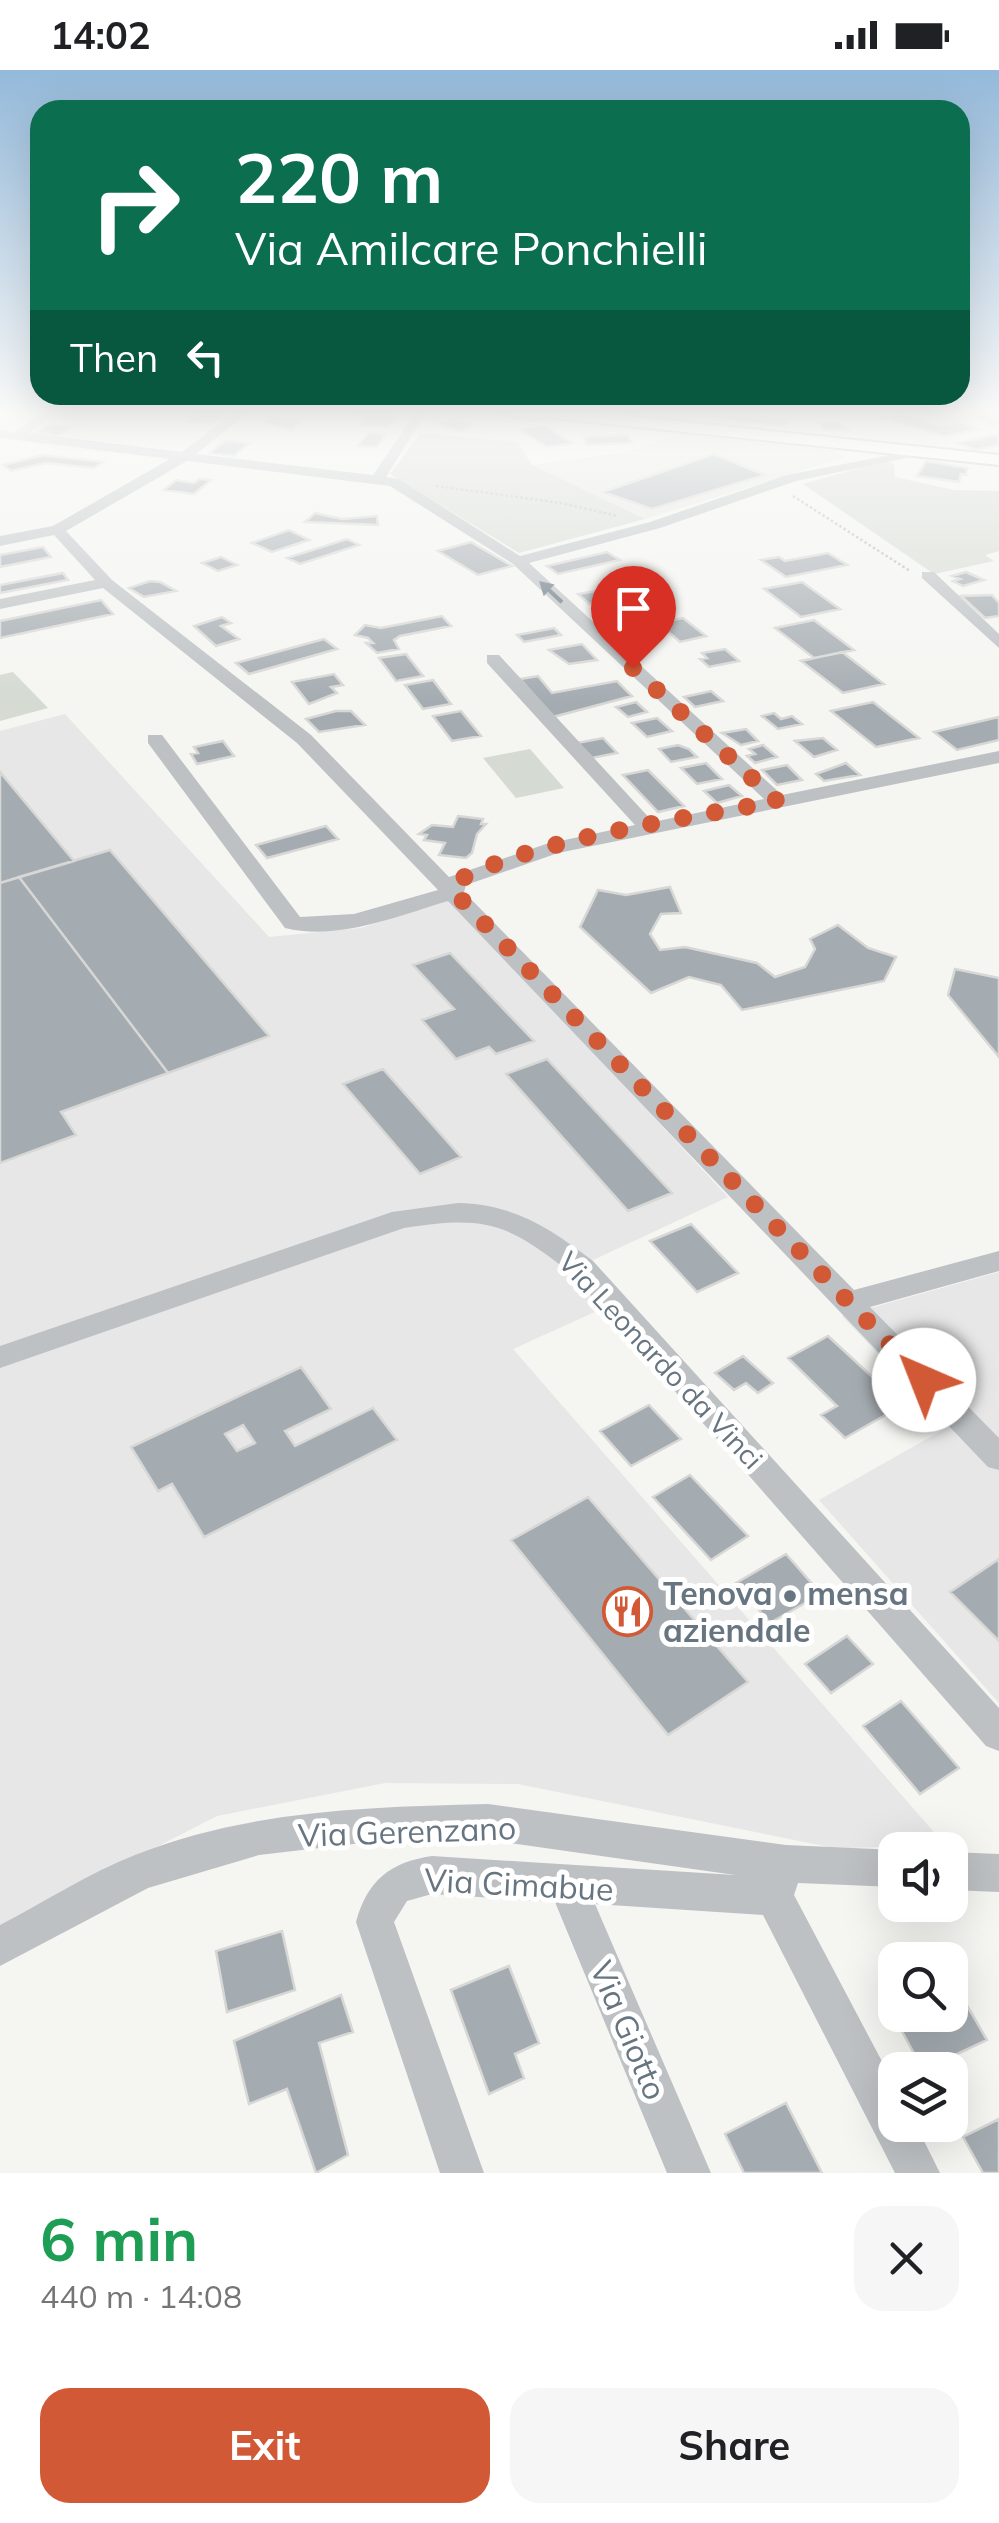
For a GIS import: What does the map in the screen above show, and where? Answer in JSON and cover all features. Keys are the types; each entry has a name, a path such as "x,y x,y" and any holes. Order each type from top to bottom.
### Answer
{"street":[{"path":"0,541 56,530 96,507"},
{"path":"433,507 518,561 777,801"},
{"path":"518,561 706,507"},
{"path":"56,530 106,583 304,739 999,1458"},
{"path":"928,575 992,627 999,643"},
{"path":"0,604 106,583"},
{"path":"493,660 648,827"},
{"path":"155,739 293,923 356,921 454,892"},
{"path":"454,892 457,881 472,873 553,848 999,757"},
{"name":"Via Leonardo da Vinci","path":"0,1357 400,1219 468,1210 529,1224 583,1268 999,1734"},
{"path":"849,1302 999,1261"},
{"name":"Via Gerenzano","path":"0,1946 141,1871 259,1837 362,1825 488,1822 780,1880 878,1870"},
{"path":"968,1871 999,1872"},
{"name":"Via Cimabue","path":"462,2173 375,1922 379,1902 409,1877 432,1875 568,1886 780,1880"},
{"path":"780,1880 918,2173"},
{"name":"Via Giotto","path":"568,1886 689,2173"}],"path":[{"path":"579,507 654,525"},
{"path":"810,507 907,570 928,575"}],"shaded area":[{"path":"444,507 620,507 645,519 519,553"},
{"path":"620,507 683,507 645,519"},
{"path":"837,507 999,507 999,551 985,555 994,561 934,574"},
{"path":"13,672 48,708 0,721 0,675"},
{"path":"65,714 269,937 361,928 451,899 728,1197 576,1268 608,1306 513,1349 934,1832 878,1832 878,1847 834,1848 518,1784 385,1783 217,1816 0,1927 0,731"},
{"path":"530,749 564,788 516,798 483,758"},
{"path":"999,1272 999,1703 819,1500 948,1427 842,1316"}],"building":[{"path":"315,513 342,519 377,516 378,525 305,522"},
{"path":"289,530 309,540 272,552 252,543"},
{"path":"347,539 359,545 300,564 287,558"},
{"path":"471,542 512,566 478,575 438,551"},
{"path":"43,547 51,557 0,567 0,555"},
{"path":"607,552 620,560 558,574 547,566"},
{"path":"828,553 847,565 786,577 761,560 779,557 785,561"},
{"path":"221,557 237,565 218,571 202,563"},
{"path":"966,572 984,580 963,586 953,581 960,579 952,576"},
{"path":"63,573 68,580 0,593 0,585"},
{"path":"150,581 176,591 144,597 129,588"},
{"path":"648,582 660,592 589,604 578,594"},
{"path":"802,582 840,609 801,617 764,589"},
{"path":"992,595 999,603 999,616 985,618 961,596"},
{"path":"101,600 113,614 0,638 0,621"},
{"path":"635,607 643,614 613,620 605,613"},
{"path":"442,616 451,626 400,636 394,640 399,649 377,653 366,643 373,643 368,638 355,635 365,625 381,628"},
{"path":"222,617 231,623 221,626 239,639 216,646 194,626"},
{"path":"683,618 706,636 680,642 658,623"},
{"path":"814,620 854,650 814,658 775,628"},
{"path":"554,628 561,635 524,642 517,635"},
{"path":"324,639 337,649 249,674 236,663"},
{"path":"582,644 597,660 569,664 549,650"},
{"path":"725,649 739,661 709,667 700,659 707,658 702,653"},
{"path":"842,652 884,684 843,693 801,661"},
{"path":"406,654 423,676 396,681 379,658"},
{"path":"334,674 343,685 331,687 337,693 309,704 292,682"},
{"path":"538,676 552,693 617,681 632,696 553,717 520,679"},
{"path":"433,680 451,704 423,709 405,685"},
{"path":"711,691 723,701 695,707 684,697"},
{"path":"636,702 647,712 628,717 616,707"},
{"path":"873,702 919,738 876,747 831,711"},
{"path":"351,711 365,725 319,732 306,719"},
{"path":"461,711 481,736 452,741 433,716"},
{"path":"774,713 781,719 792,716 802,724 778,729 762,716"},
{"path":"999,717 999,740 957,750 934,732"},
{"path":"657,718 672,731 647,737 632,723"},
{"path":"746,729 758,741 741,745 722,733"},
{"path":"603,738 617,753 592,758 577,743"},
{"path":"823,738 837,750 814,757 795,741"},
{"path":"223,741 234,756 197,764 191,754 198,753 194,747"},
{"path":"678,745 697,757 671,762 659,749"},
{"path":"763,745 777,757 755,763 747,756 755,754 749,749"},
{"path":"706,763 722,779 697,784 681,768"},
{"path":"846,763 860,775 824,781 816,774"},
{"path":"787,765 802,780 777,785 762,770"},
{"path":"648,770 684,806 658,812 623,775"},
{"path":"0,772 74,861 0,883"},
{"path":"729,785 742,796 717,803 704,791"},
{"path":"458,816 483,819 481,824 486,824 466,858 439,855 445,843 424,840 427,835 419,834 432,825 453,827"},
{"path":"326,826 338,839 267,858 256,845"},
{"path":"110,850 269,1036 168,1073 19,877"},
{"path":"19,877 168,1073 61,1112 76,1135 0,1163 0,883"},
{"path":"670,887 681,913 661,914 650,934 660,950 685,947 757,963 775,977 805,967 815,949 810,939 838,925 868,948 896,957 884,981 742,1010 721,985 689,977 651,993 580,927 598,890 626,895"},
{"path":"450,953 534,1041 496,1054 489,1047 456,1059 422,1020 454,1009 413,965"},
{"path":"955,969 999,978 999,1057 948,995"},
{"path":"547,1059 672,1193 628,1211 506,1074"},
{"path":"383,1069 461,1157 420,1174 343,1084"},
{"path":"691,1224 738,1273 697,1292 650,1241"},
{"path":"828,1336 903,1405 845,1438 821,1415 837,1406 788,1358"},
{"path":"743,1356 773,1383 758,1393 746,1383 734,1390 715,1373"},
{"path":"301,1367 331,1409 285,1431 295,1446 373,1408 397,1440 204,1537 172,1484 158,1491 131,1447","holes":["243,1425 255,1443 237,1451 225,1434"]},
{"path":"649,1405 681,1439 631,1466 600,1431"},
{"path":"690,1475 748,1536 711,1560 653,1497"},
{"name":"Tenova • mensa aziendale","path":"588,1497 748,1682 668,1735 511,1540"},
{"path":"786,1554 821,1594 770,1623 736,1583"},
{"path":"999,1559 999,1641 950,1592"},
{"path":"847,1636 873,1664 831,1693 805,1664"},
{"path":"901,1701 959,1768 920,1794 863,1726"},
{"path":"282,1931 295,1990 227,2012 216,1951"},
{"path":"509,1966 539,2043 515,2054 524,2078 489,2094 451,1990"},
{"path":"341,1995 353,2032 319,2043 348,2155 316,2173 287,2089 249,2104 234,2041"},
{"path":"968,2007 987,2040 961,2052 913,2052 902,2032 968,2032"},
{"path":"786,2103 822,2173 744,2173 725,2134"},
{"path":"999,2119 999,2173 983,2173 966,2142 968,2134"}],"place":[{"name":"Tenova • mensa aziendale","path":"628,1611"}],"route":[{"path":"633,668 777,801 553,848 472,873 457,881 454,892 924,1380"}]}
